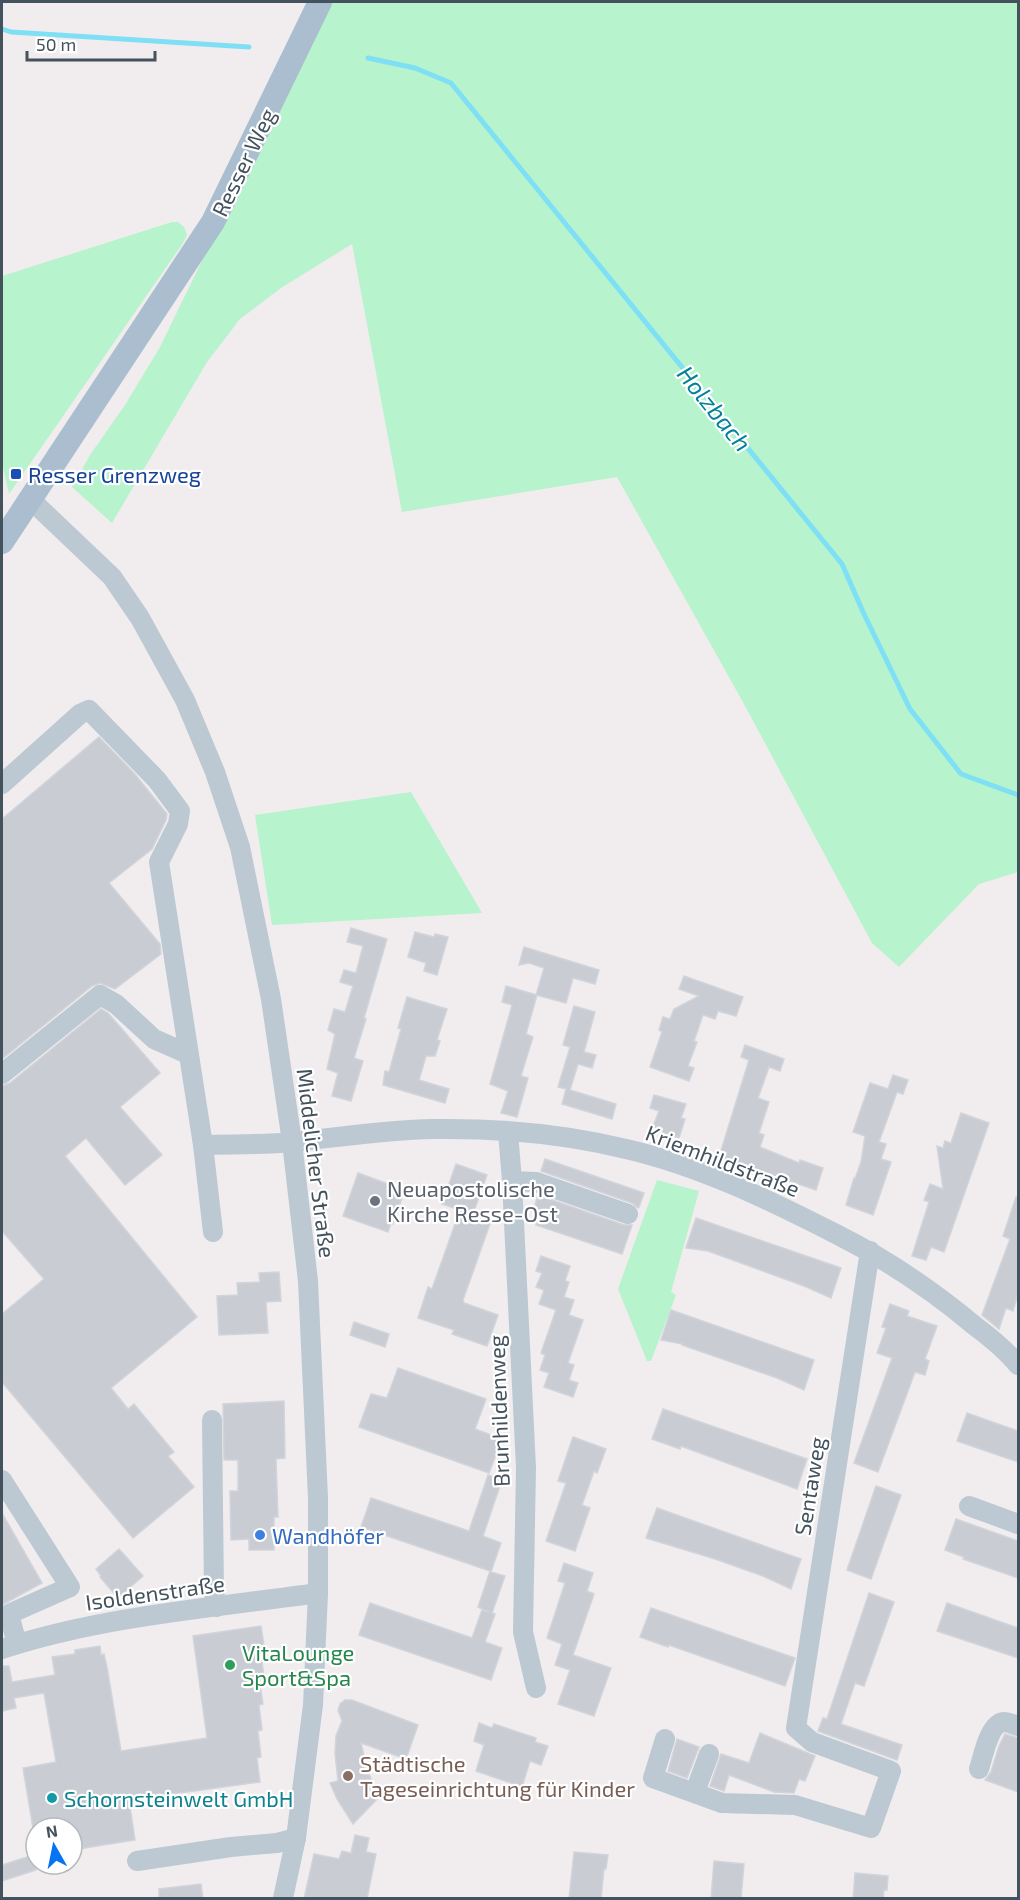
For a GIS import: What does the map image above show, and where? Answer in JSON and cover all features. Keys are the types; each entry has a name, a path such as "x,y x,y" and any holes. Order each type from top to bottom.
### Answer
{"main road":[{"name":"Resser Weg","path":"2,542 213,222 320,2"}],"street":[{"name":"Middelicher Straße","path":"30,499 112,577 140,618 185,700 215,772 240,847 271,999 292,1142 308,1281 318,1498 318,1593 313,1706 296,1838 283,1899"},
{"path":"2,784 80,714 89,710 157,780 180,811 178,824 159,862 213,1232"},
{"path":"2,1074 99,995 117,1004 153,1039 188,1054"},
{"name":"Kriemhildstraße","path":"202,1145 292,1142 373,1132 435,1129 508,1132 626,1148 712,1176 780,1206 870,1251 941,1298 1008,1353 1018,1365"},
{"name":"Brunhildenweg","path":"508,1132 526,1468 523,1632 536,1688"},
{"path":"512,1181 536,1182 628,1214"},
{"name":"Sentaweg","path":"694,1792 722,1803 795,1805 872,1828 891,1771 813,1742 796,1728 870,1251"},
{"path":"212,1420 214,1592 217,1607"},
{"path":"2,1480 70,1587 9,1614 9,1646"},
{"path":"969,1506 1018,1524"},
{"name":"Isoldenstraße","path":"9,1646 94,1624 318,1593"},
{"path":"979,1769 996,1725 1006,1722 1018,1726"},
{"path":"665,1738 653,1778 694,1792 709,1754"},
{"path":"137,1861 231,1847 277,1843 296,1838"}],"green space":[{"path":"328,2 1018,2 1018,872 979,884 899,967 872,943 744,704 617,477 402,512 352,244 281,288 240,319 207,362 112,523 72,487 160,347"},
{"path":"178,222 184,227 187,235 183,243 9,494 2,463 2,276"},
{"path":"411,792 482,913 272,925 255,815"},
{"path":"657,1180 699,1191 671,1292 676,1295 651,1361 647,1361 618,1289"}],"building":[{"path":"99,737 134,773 167,814 152,849 109,883 160,944 161,954 115,989 100,983 92,986 2,1059 2,819"},
{"path":"351,928 387,939 354,1058 363,1061 351,1101 332,1096 338,1073 327,1069 335,1034 328,1030 334,1009 345,1012 353,986 340,982 344,970 356,973 363,946 347,942"},
{"path":"415,932 434,937 435,934 448,937 437,975 424,971 426,963 408,957"},
{"path":"524,947 599,970 595,984 573,978 566,1003 536,995 544,968 529,963 519,965"},
{"path":"684,976 743,997 736,1016 718,1011 715,1019 703,1015 694,1041 697,1042 688,1066 694,1068 689,1081 650,1067 662,1032 659,1030 663,1017 670,1019 674,1009 699,996 679,989"},
{"path":"506,986 537,995 526,1034 533,1037 521,1076 528,1078 517,1117 501,1113 508,1091 490,1084 512,1005 502,1002"},
{"path":"407,997 447,1009 437,1040 440,1041 435,1056 426,1056 419,1080 449,1089 445,1103 383,1085 385,1071 389,1072 401,1029 398,1028"},
{"path":"574,1006 595,1012 584,1052 596,1055 592,1068 578,1064 570,1090 616,1104 612,1119 562,1104 566,1089 558,1087 570,1047 563,1045"},
{"path":"101,1009 108,1013 160,1073 120,1107 162,1155 125,1185 86,1138 65,1156 197,1317 111,1388 128,1409 134,1404 174,1452 168,1456 194,1487 133,1538 2,1382 2,1314 44,1279 2,1231 2,1086 10,1083"},
{"path":"745,1045 784,1059 780,1071 769,1067 758,1098 769,1102 759,1133 764,1135 760,1147 799,1163 800,1160 823,1168 816,1190 719,1157 749,1060 741,1057"},
{"path":"893,1075 908,1080 903,1094 897,1092 879,1142 886,1144 881,1159 891,1162 873,1215 846,1205 861,1162 865,1136 853,1132 870,1083 888,1089"},
{"path":"654,1095 686,1104 681,1118 685,1119 679,1138 652,1129 659,1111 650,1108"},
{"path":"961,1113 989,1123 944,1252 931,1247 926,1260 912,1256 929,1202 924,1200 930,1184 943,1189 937,1146 943,1148 945,1141 951,1143"},
{"path":"545,1159 644,1193 639,1207 541,1171"},
{"path":"456,1164 487,1175 473,1214 491,1221 463,1300 464,1303 498,1315 487,1346 452,1334 454,1330 418,1318 428,1287 432,1289 460,1210 442,1204"},
{"name":"Neuapostolische Kirche Resse-Ost","path":"358,1173 402,1189 399,1198 402,1198 388,1232 343,1216"},
{"path":"538,1195 624,1225 632,1225 622,1254 536,1225 541,1211 534,1208"},
{"path":"1016,1197 1018,1197 1018,1294 1013,1311 1006,1308 999,1329 982,1315 1010,1239 1003,1236"},
{"path":"696,1218 841,1268 831,1298 708,1251 686,1248"},
{"path":"541,1256 570,1266 565,1281 569,1282 564,1297 574,1300 569,1315 583,1320 568,1363 574,1365 569,1380 578,1383 573,1397 544,1387 549,1373 540,1370 545,1355 541,1353 556,1310 539,1304 544,1290 536,1287 542,1273 536,1271"},
{"path":"279,1272 281,1301 266,1302 268,1333 219,1335 217,1296 238,1295 237,1283 260,1282 259,1273"},
{"path":"890,1304 909,1311 907,1316 937,1326 925,1359 929,1361 925,1375 915,1372 878,1472 854,1463 892,1358 877,1353 886,1328 882,1327"},
{"path":"671,1310 814,1360 804,1390 682,1344 661,1340"},
{"path":"354,1322 389,1334 385,1347 350,1335"},
{"path":"398,1368 486,1399 475,1429 502,1439 489,1473 359,1427 371,1394 387,1398"},
{"path":"284,1401 285,1458 276,1459 278,1517 274,1517 274,1550 249,1550 249,1539 231,1540 230,1491 238,1491 238,1460 224,1460 223,1404"},
{"path":"663,1409 807,1459 797,1489 681,1446 680,1449 652,1439"},
{"path":"967,1413 1018,1431 1018,1462 957,1441"},
{"path":"573,1437 606,1449 597,1473 594,1471 582,1505 590,1508 575,1551 546,1541 566,1483 558,1481"},
{"path":"488,1475 502,1480 483,1536 501,1543 491,1572 505,1576 485,1642 502,1648 491,1680 359,1635 370,1603 472,1638 482,1610 489,1612 478,1607 490,1571 361,1527 371,1498 469,1531"},
{"path":"876,1486 901,1495 871,1579 847,1570"},
{"path":"657,1508 801,1559 791,1589 763,1576 715,1559 646,1538"},
{"path":"2,1513 42,1583 2,1605"},
{"path":"956,1519 1018,1541 1018,1578 963,1559 964,1557 945,1550"},
{"path":"119,1549 143,1576 118,1598 96,1569"},
{"path":"564,1563 593,1573 587,1591 594,1594 573,1655 611,1668 594,1716 558,1704 570,1670 555,1665 562,1644 547,1638 565,1583 558,1581"},
{"path":"869,1593 894,1602 864,1686 855,1683 841,1724 902,1745 897,1760 818,1731 823,1718 827,1719"},
{"path":"947,1603 1018,1628 1018,1658 937,1631"},
{"path":"651,1608 795,1658 785,1686 640,1637"},
{"path":"261,1626 265,1652 261,1653 264,1678 259,1678 263,1704 259,1705 262,1730 258,1731 261,1757 257,1758 260,1782 129,1800 135,1840 84,1848 84,1816 31,1816 23,1768 56,1762 44,1693 14,1698 16,1708 2,1711 2,1666 9,1666 12,1682 55,1675 52,1657 75,1654 75,1650 100,1646 101,1655 104,1654 107,1667 121,1751 207,1738 193,1636"},
{"path":"345,1700 352,1700 418,1725 406,1759 361,1743 368,1772 374,1785 382,1794 353,1824 330,1783 338,1781 336,1736 342,1721 338,1710 340,1704"},
{"path":"479,1723 492,1728 494,1724 536,1738 535,1742 548,1746 541,1765 530,1761 522,1787 476,1771 484,1745 474,1741"},
{"path":"760,1733 815,1756 805,1781 799,1779 794,1793 774,1792 729,1775 724,1791 710,1786 721,1754 749,1763"},
{"path":"1005,1734 1018,1738 1018,1792 985,1780 991,1772"},
{"path":"677,1739 699,1747 687,1778 668,1771"},
{"path":"355,1835 369,1838 366,1852 376,1854 367,1899 304,1899 314,1854 339,1859 342,1851 351,1853"},
{"path":"574,1852 608,1855 601,1899 569,1899"},
{"path":"24,1858 24,1874 2,1881 2,1865"},
{"path":"714,1861 744,1864 741,1899 711,1899"},
{"path":"855,1873 888,1876 887,1890 884,1890 883,1899 853,1899"},
{"path":"201,1884 203,1899 159,1899 159,1889"}],"waterway":[{"name":"Holzbach","path":"2,29 11,32 249,47"},
{"name":"Holzbach","path":"368,58 415,68 451,83 842,564 910,709 961,774 1018,795"}],"place":[{"name":"Resser Grenzweg","path":"16,474"},
{"name":"Neuapostolische Kirche Resse-Ost","path":"375,1201"},
{"name":"Wandhöfer","path":"260,1535"},
{"name":"VitaLounge Sport&Spa","path":"230,1665"},
{"name":"Städtische Tageseinrichtung für Kinder","path":"348,1776"},
{"name":"Schornsteinwelt GmbH","path":"52,1798"}]}
